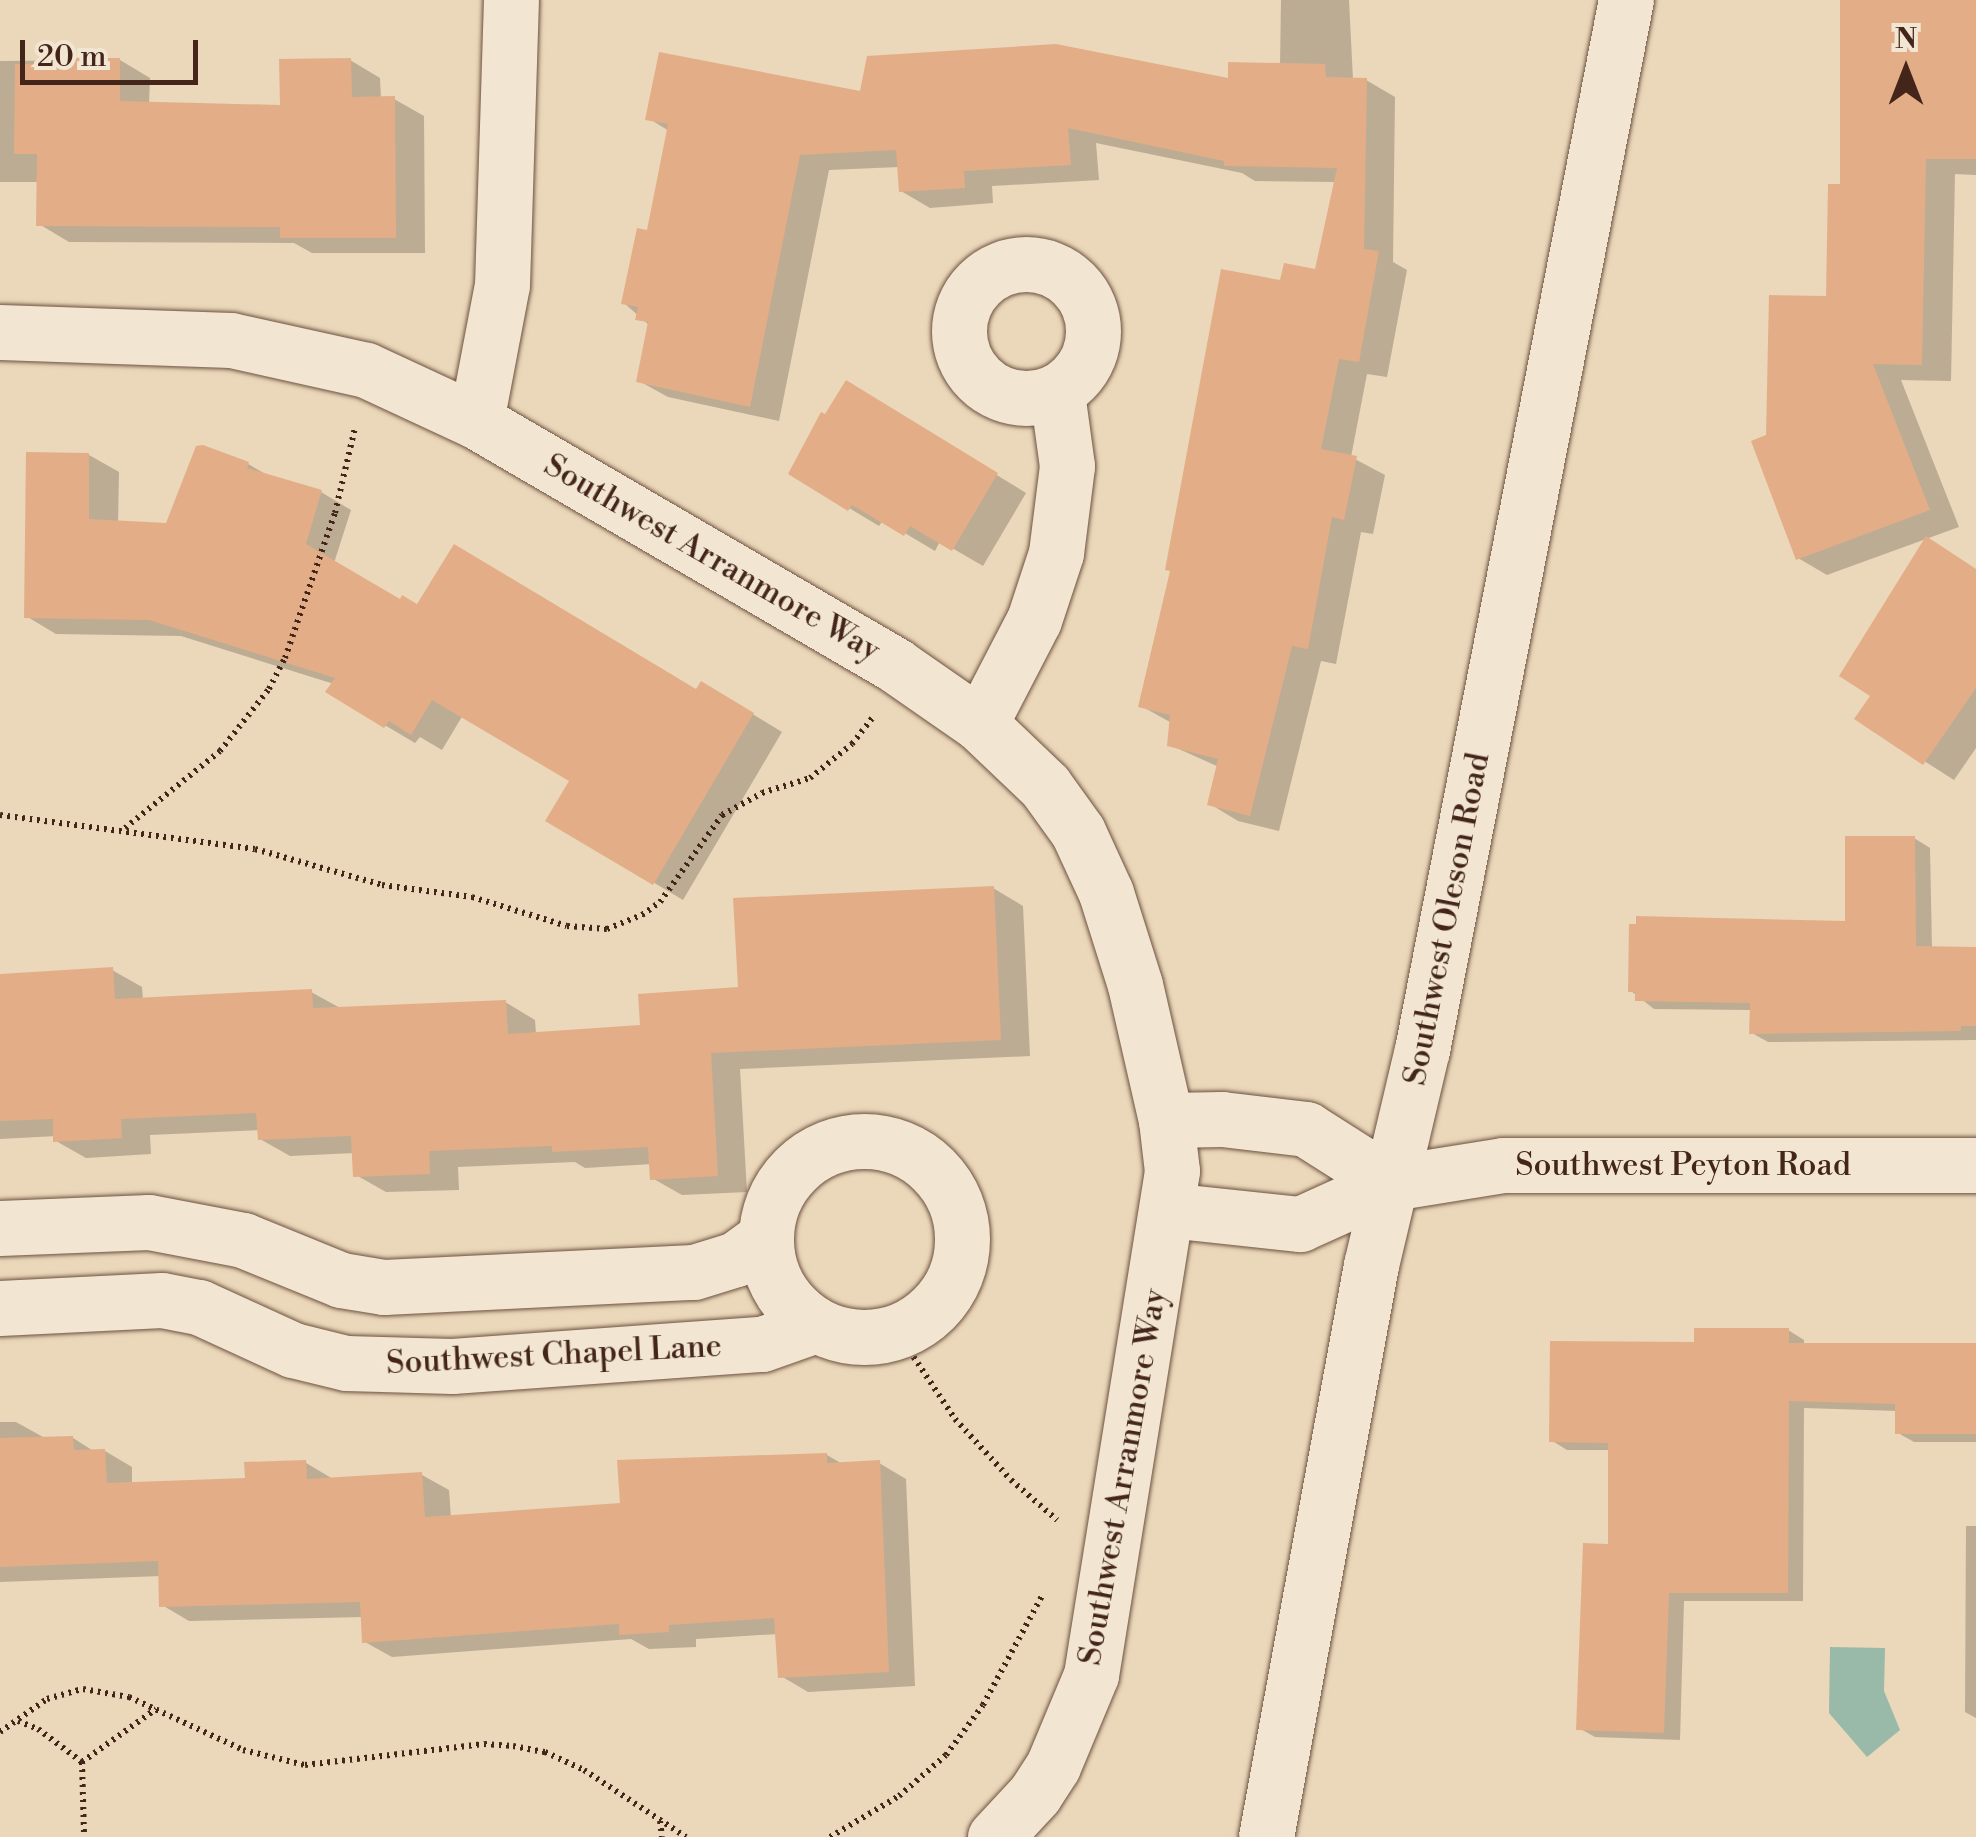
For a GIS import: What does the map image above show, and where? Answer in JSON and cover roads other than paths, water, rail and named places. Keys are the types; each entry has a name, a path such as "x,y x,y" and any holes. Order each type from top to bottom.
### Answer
{"street":[{"path":"476,421 493,352 502,285 511,0"},
{"name":"Southwest Oleson Road","path":"1266,1837 1306,1602 1390,1182 1422,1050 1626,0"},
{"name":"Southwest Arranmore Way","path":"0,332 231,340 366,370 476,421 895,665 980,724 1045,786 1078,832 1106,893 1135,985 1166,1120 1172,1171 1100,1638 1076,1717 1035,1794 995,1837"},
{"path":"980,724 1034,620 1056,553 1067,466 1057,393"},
{"path":"1166,1120 1222,1119 1306,1128 1390,1182"},
{"path":"868,1140 904,1148 935,1170 957,1205 964,1246 954,1282 932,1311 896,1332 853,1337 816,1325 789,1303 769,1273 765,1238 775,1196 796,1167 831,1146 868,1140"},
{"name":"Southwest Peyton Road","path":"1390,1182 1503,1165 1976,1165"},
{"path":"1168,1210 1300,1224 1390,1182"},
{"path":"0,1228 150,1222 243,1240 341,1280 384,1287 694,1272 736,1259 765,1238"},
{"name":"Southwest Chapel Lane","path":"0,1308 162,1300 199,1307 292,1350 346,1363 452,1366 762,1344 816,1325"}]}
